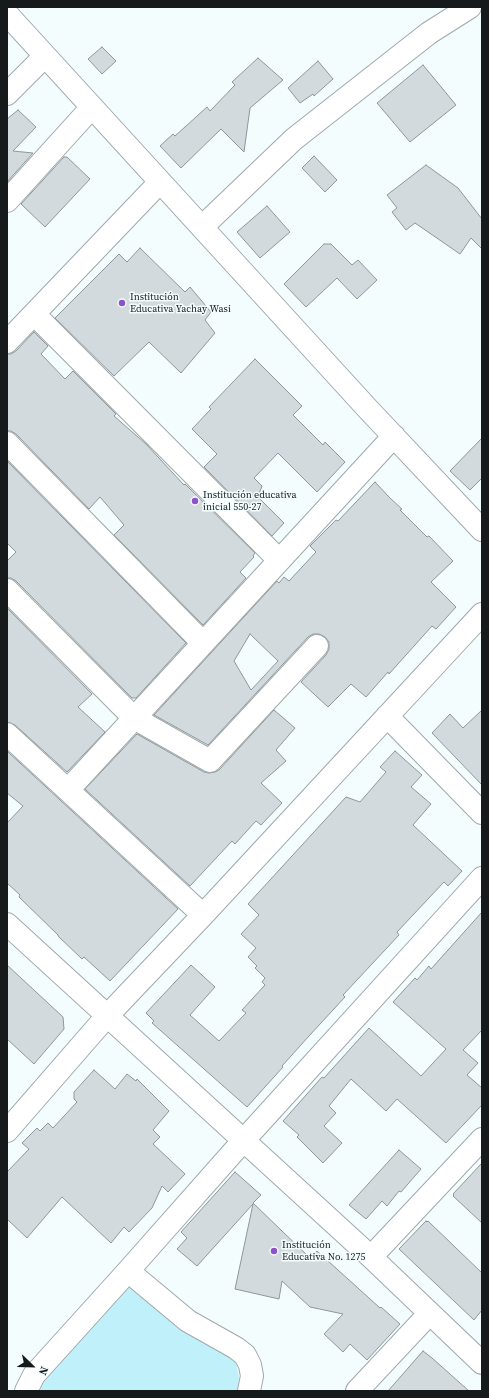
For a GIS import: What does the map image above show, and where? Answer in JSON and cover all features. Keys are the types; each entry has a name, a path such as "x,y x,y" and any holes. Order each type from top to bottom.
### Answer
{"street":[{"path":"202,227 294,139 429,33 470,7"},
{"path":"7,14 160,182 482,530"},
{"path":"7,94 45,56"},
{"path":"7,201 92,107"},
{"path":"7,342 160,182"},
{"path":"34,314 279,560"},
{"path":"68,790 394,436"},
{"path":"7,443 203,643"},
{"path":"7,590 134,718 210,761 317,646"},
{"path":"7,1130 107,1016 203,915 482,614"},
{"path":"388,716 482,813"},
{"path":"7,734 203,915"},
{"path":"26,1391 34,1375 243,1141 482,878"},
{"path":"7,924 371,1257 482,1363"},
{"path":"371,1257 482,1139"},
{"path":"128,1271 188,1321 236,1348 245,1355 250,1365 252,1376 249,1391"},
{"path":"357,1391 429,1314"}],"shaded area":[{"path":"130,1280 236,1362 239,1377 238,1391 32,1391"}],"building":[{"path":"102,47 116,61 102,74 88,59"},
{"path":"258,58 283,80 250,108 244,152 221,129 181,168 160,146 173,134 175,136 207,107 210,111 235,85 232,82"},
{"path":"318,61 333,79 314,96 313,94 300,103 288,88"},
{"path":"423,65 456,105 410,142 377,103"},
{"path":"18,110 36,127 13,151 33,153 7,182 7,119"},
{"path":"314,156 337,180 325,192 302,168"},
{"path":"64,157 67,157 90,179 45,227 21,204"},
{"path":"426,165 458,188 482,219 482,249 471,238 460,254 415,223 406,230 392,212 397,208 387,195"},
{"path":"267,206 290,232 260,258 237,232"},
{"path":"324,244 331,244 352,265 358,260 377,280 357,299 337,278 306,307 284,284"},
{"path":"140,248 185,292 190,287 211,312 205,320 215,333 181,373 149,342 114,376 55,318 119,254 127,262"},
{"path":"34,332 48,346 41,354 65,379 73,371 116,414 114,416 146,444 184,485 185,484 255,553 253,556 254,557 240,572 246,578 203,625 114,535 124,525 100,497 89,509 16,434 11,431 7,431 7,354 11,354 16,351"},
{"path":"255,359 302,406 293,415 323,445 325,442 345,462 317,492 278,453 254,478 262,486 258,497 284,523 272,536 204,467 217,454 192,429 211,409 209,407"},
{"path":"482,438 482,478 470,490 450,471"},
{"path":"7,461 186,643 136,698 132,698 16,581 11,578 7,578 7,561 16,552 7,543"},
{"path":"375,482 402,509 400,510 427,537 429,536 453,561 431,582 456,607 436,629 432,626 366,697 351,684 328,707 301,682 326,655 329,649 329,642 325,637 319,634 313,634 308,637 208,745 154,715 277,581 279,583 284,577 289,581 316,552 310,546 336,520 338,521","holes":["250,634 278,661 251,690 234,661"]},
{"path":"7,608 92,694 78,707 105,732 67,772 15,725 7,722"},
{"path":"274,710 295,728 276,750 286,761 261,783 282,803 261,825 256,821 235,844 232,841 190,886 85,789 137,734 204,772 215,772 219,770"},
{"path":"482,710 482,785 432,733 450,714 463,728"},
{"path":"7,751 178,909 110,981 84,957 82,959 19,897 20,895 7,883 7,823 23,806 7,793"},
{"path":"395,751 422,775 411,787 431,804 413,825 462,871 448,886 444,882 397,932 399,935 343,995 345,997 247,1107 152,1023 154,1021 146,1013 191,965 215,987 190,1015 219,1041 246,1013 242,1010 265,985 262,982 265,978 255,968 257,966 248,957 256,948 241,934 259,915 248,904 346,797 360,802 386,772 380,767"},
{"path":"482,912 482,1030 463,1050 478,1063 467,1075 482,1088 482,1105 446,1143 397,1099 386,1111 351,1079 329,1106 336,1113 324,1126 342,1143 323,1163 297,1137 299,1135 283,1121 322,1077 324,1078 369,1028 421,1076 446,1049 393,1002 415,978 417,980 429,966 431,969"},
{"path":"7,965 63,1017 64,1029 34,1064 7,1039"},
{"path":"94,1070 115,1089 127,1074 136,1081 137,1079 169,1111 153,1130 160,1137 153,1144 185,1174 168,1192 162,1186 152,1208 129,1232 124,1227 111,1243 62,1197 27,1238 7,1219 7,1172 29,1149 22,1143 37,1128 40,1131 48,1123 53,1128 77,1102 74,1099 74,1092"},
{"path":"399,1150 421,1169 401,1192 399,1191 387,1206 382,1201 366,1219 349,1205"},
{"path":"482,1163 482,1223 453,1196 453,1194"},
{"path":"235,1172 261,1195 253,1203 310,1258 317,1251 400,1324 367,1360 350,1344 343,1352 324,1334 343,1314 310,1307 282,1281 279,1299 235,1289 253,1204 197,1266 177,1249 187,1238 181,1232"},
{"path":"426,1221 428,1221 482,1273 482,1310 474,1320 399,1249"},
{"path":"423,1351 432,1358 469,1391 388,1391"}],"place":[{"name":"Institución Educativa Yachay Wasi","path":"122,303"},
{"name":"Institución educativa inicial 550-27","path":"195,501"},
{"name":"Institución Educativa No. 1275","path":"274,1251"}]}
